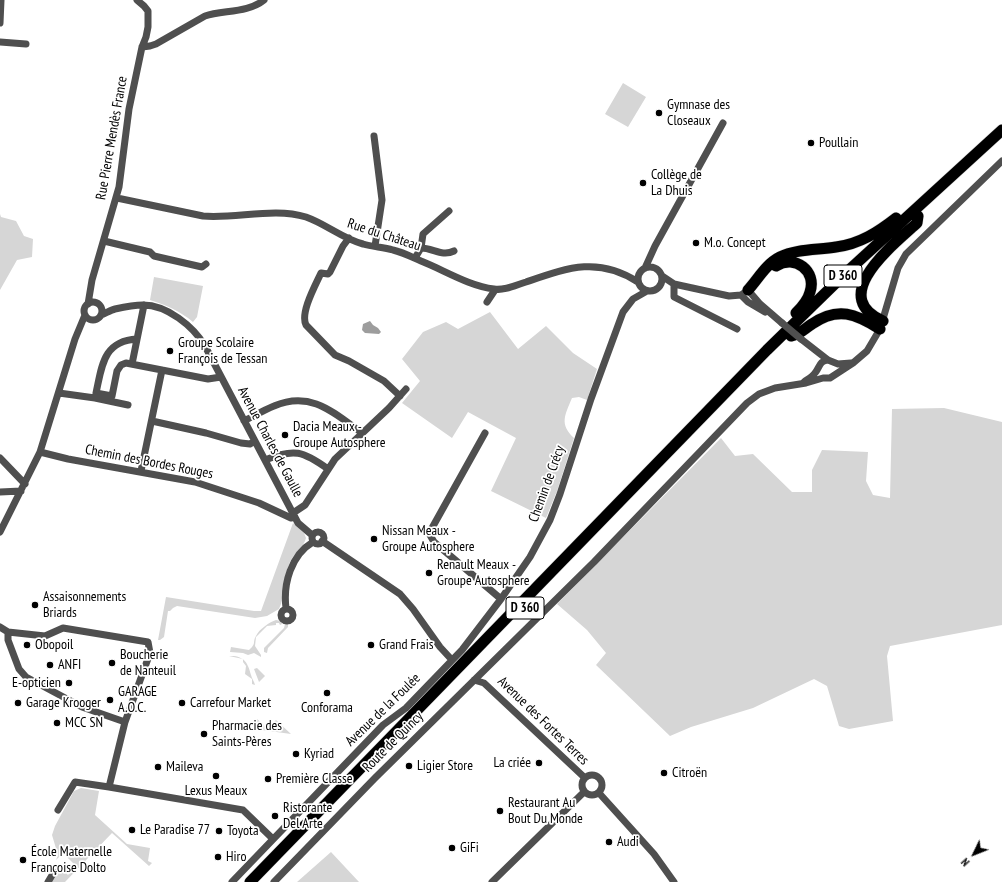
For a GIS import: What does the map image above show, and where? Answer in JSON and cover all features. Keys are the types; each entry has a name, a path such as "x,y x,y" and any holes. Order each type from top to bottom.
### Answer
{"highway":[{"name":"D 360","path":"250,882 767,350 849,270 1002,130"},
{"name":"D 360","path":"260,882 504,629 918,216 1002,139"},
{"path":"761,276 768,266 787,254 838,247 865,239 912,205 920,204"},
{"path":"882,325 865,307 861,300 863,283 874,265 917,222 918,216"},
{"path":"744,292 761,276 779,264 796,262 804,267 809,274 812,282 811,292 807,300 768,344 767,350"},
{"path":"796,338 818,320 828,315 839,313 852,314 882,325"}],"street":[{"path":"0,23 1,0"},
{"name":"Rue Pierre Mendès France","path":"88,304 92,283 117,198 129,109 142,46 148,27 148,12 137,0"},
{"path":"142,46 156,44 205,16 214,13 249,8 264,0"},
{"path":"0,42 26,44"},
{"path":"674,284 647,292 642,289 638,283 639,274 645,268 655,246 723,123"},
{"path":"374,136 382,200 375,246"},
{"path":"808,344 816,355 819,374 823,378 830,378 853,363 867,351 882,325 898,268 906,254 1002,161"},
{"name":"Rue du Château","path":"117,198 213,217 247,214 299,215 362,244 395,250 453,276 495,290 507,288 570,268 584,266 601,266 612,269 625,274 638,283"},
{"path":"415,258 421,248 423,234 450,211"},
{"path":"349,238 343,246 330,272 320,273 305,311 304,322 335,355 349,361 384,381 400,396"},
{"path":"104,241 150,252 154,256 202,267 206,264"},
{"path":"421,248 427,248 442,254 454,251"},
{"path":"652,254 657,269 662,276 674,284 729,296 744,292 755,299 772,316 782,323 796,338 808,344 831,361 838,364 853,363"},
{"path":"645,268 651,267 657,269"},
{"path":"659,288 662,282 662,276"},
{"name":"Rue Pierre Mendès France","path":"92,283 98,304"},
{"name":"Chemin de Crécy","path":"452,660 501,600 530,557 550,520 623,312 633,299 638,283"},
{"path":"674,284 674,297 737,329"},
{"path":"487,302 495,290"},
{"name":"Chemin de Crécy","path":"633,299 647,292"},
{"path":"0,532 40,452 75,339 84,315 84,309 88,304 98,304 102,310 102,315 99,319 92,320 84,315"},
{"name":"Avenue Charles de Gaulle","path":"98,304 114,309"},
{"path":"132,364 144,305"},
{"name":"Avenue Charles de Gaulle","path":"102,315 114,309 144,305 160,308 177,316 191,328 201,339 298,523 313,538"},
{"path":"75,339 85,326 92,320"},
{"path":"137,339 126,340 116,344 108,351 102,365 96,394 112,396 117,371 121,365 126,363 208,379 221,377"},
{"path":"798,384 810,378 822,362 831,361"},
{"path":"831,361 836,368 835,374"},
{"path":"142,472 162,370"},
{"name":"Route de Quincy","path":"274,882 375,778 594,562 747,403 759,394 775,388 823,378"},
{"path":"294,515 305,506 334,459 406,389"},
{"path":"58,393 102,399 128,405"},
{"path":"244,422 282,402 292,400 308,400 324,406 362,433"},
{"path":"152,421 206,433 241,443 250,444 255,441"},
{"path":"485,433 432,528 430,535 434,542 501,600"},
{"name":"Chemin des Bordes Rouges","path":"40,452 68,459 195,482 259,503 291,518 294,515"},
{"path":"265,460 285,453 300,453 310,456 328,469"},
{"path":"0,458 25,484"},
{"path":"0,492 21,491"},
{"path":"286,608 285,598 287,582 296,558 317,532 321,532 323,537 322,541"},
{"path":"313,538 317,544 322,541"},
{"path":"322,541 400,594 413,609 440,647 452,660"},
{"path":"0,628 8,632 46,636 63,628 148,642 150,653 125,722 109,787"},
{"path":"8,632 8,640 19,669 26,677 82,707 125,722"},
{"name":"Avenue de la Foulée","path":"232,882 383,725 406,708 452,660"},
{"name":"Avenue des Fortes Terres","path":"481,674 484,683"},
{"name":"Avenue des Fortes Terres","path":"474,680 484,683 584,778"},
{"path":"593,775 599,778 602,784 601,790 593,795 584,792 582,787 584,778 593,775"},
{"path":"58,810 75,782 243,810 273,839"},
{"path":"492,882 584,792"},
{"path":"599,792 654,854 674,882"},
{"path":"48,882 54,872"}],"shaded area":[{"path":"623,83 646,97 628,127 605,114"},
{"path":"0,214 1,217 16,221 24,236 33,239 32,257 17,260 0,290"},
{"path":"154,277 203,286 197,317 193,322 173,309 150,300"},
{"path":"490,312 518,349 546,326 573,353 597,369 587,400 579,397 572,398 567,409 565,424 569,433 574,438 557,491 546,518 491,491 516,438 468,412 452,438 402,403 420,381 402,359 423,332 446,322 458,329"},
{"path":"370,321 381,332 379,334 365,333 362,330 363,324"},
{"path":"944,408 1002,422 1002,625 890,646 887,656 893,721 849,729 839,726 827,686 814,679 753,708 691,727 670,736 596,665 606,653 587,630 557,604 721,438 735,456 753,454 792,492 812,492 812,470 822,450 868,452 866,481 873,495 890,498 892,409"},
{"path":"293,523 304,533 306,538 288,567 283,598 279,609 267,616 255,618 177,606 168,611 164,637 158,640 166,597 261,611"},
{"path":"276,620 281,621 282,624 280,625 279,623 276,623 276,625 267,626 256,637 255,646 261,657 254,653 248,655 230,652 231,647 249,650 254,644 257,633 262,628"},
{"path":"285,624 288,624 288,627 268,648 267,653 264,652 264,648 284,628"},
{"path":"243,659 247,663 255,685 252,684 252,679 245,674 246,666"},
{"path":"257,668 265,676 259,682 254,669"},
{"path":"257,719 267,728 276,720 291,734 255,729 255,721"},
{"path":"81,788 99,791 95,815 127,844 150,848 148,861 152,863 149,866 112,833 65,882 51,882 60,867 68,875 76,866 63,853 56,860 58,855 52,835 55,826 74,791"},
{"path":"331,852 359,882 297,882"}],"place":[{"name":"Gymnase des Closeaux","path":"659,113"},
{"name":"Poullain","path":"811,143"},
{"name":"Collège de La Dhuis","path":"643,183"},
{"name":"M.o. Concept","path":"696,243"},
{"name":"Groupe Scolaire François de Tessan","path":"170,351"},
{"name":"Dacia Meaux - Groupe Autosphere","path":"285,435"},
{"name":"Nissan Meaux - Groupe Autosphere","path":"374,539"},
{"name":"Renault Meaux - Groupe Autosphere","path":"429,573"},
{"name":"Assaisonnements Briards","path":"35,605"},
{"name":"Obopoil","path":"27,645"},
{"name":"Grand Frais","path":"371,645"},
{"name":"Boucherie de Nanteuil","path":"112,663"},
{"name":"ANFI","path":"50,665"},
{"name":"E-opticien","path":"69,683"},
{"name":"Conforama","path":"327,693"},
{"name":"GARAGE A.O.C.","path":"110,700"},
{"name":"Garage Krooger","path":"18,703"},
{"name":"Carrefour Market","path":"182,703"},
{"name":"MCC SN","path":"57,723"},
{"name":"Pharmacie des Saints-Pères","path":"204,734"},
{"name":"Kyriad","path":"296,754"},
{"name":"La criée","path":"539,763"},
{"name":"Ligier Store","path":"409,766"},
{"name":"Maileva","path":"158,767"},
{"name":"Citroën","path":"664,773"},
{"name":"Lexus Meaux","path":"216,776"},
{"name":"Première Classe","path":"268,779"},
{"name":"Restaurant Au Bout Du Monde","path":"500,811"},
{"name":"Ristorante Del Arte","path":"275,816"},
{"name":"Le Paradise 77","path":"132,830"},
{"name":"Toyota","path":"219,831"},
{"name":"Audi","path":"609,842"},
{"name":"GiFi","path":"452,848"},
{"name":"Hiro","path":"218,857"},
{"name":"École Maternelle Françoise Dolto","path":"23,860"}]}
